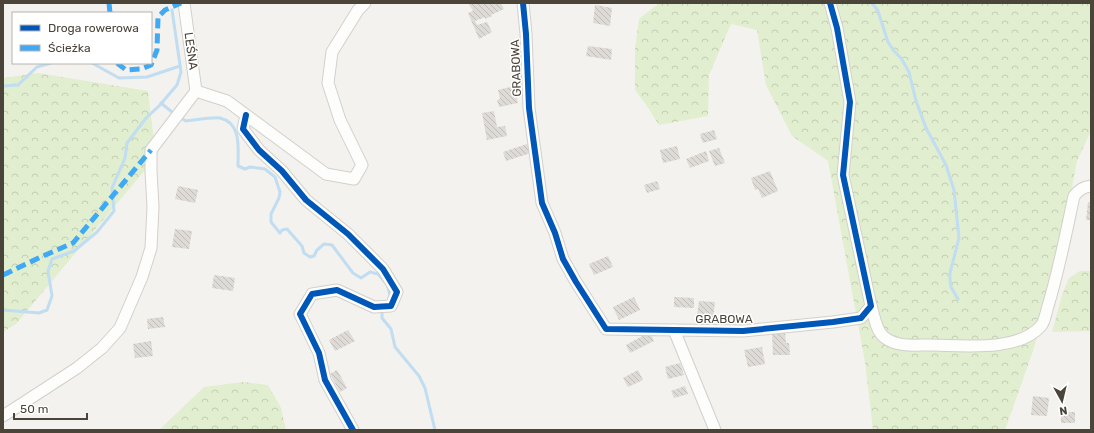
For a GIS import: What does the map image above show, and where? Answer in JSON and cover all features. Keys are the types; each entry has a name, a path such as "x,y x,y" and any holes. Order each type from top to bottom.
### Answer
{"street":[{"name":"LEŚNA","path":"184,3 200,93"},
{"path":"3,416 77,368 102,348 120,328 142,277 151,248 153,207 150,171 151,150 200,93 227,101 326,174 354,179 362,165 340,120 328,83 332,52 358,10 365,3"},
{"name":"GRABOWA","path":"523,3 526,34 529,108 542,203 555,233 563,259 606,329 743,331 861,318 871,306"},
{"path":"830,3 838,28 850,102 843,174 871,306 880,333 884,338 907,345 982,346 1024,338 1035,332 1043,324 1053,288 1074,196 1078,191 1086,186 1091,186"},
{"path":"246,115 243,129 259,150 282,171 306,200 348,234 383,269 397,292 392,306 374,307 337,290 312,294 300,314 319,354 324,380 353,430"},
{"path":"674,330 715,430"}],"green space":[{"path":"659,3 1091,3 1091,131 1077,161 1057,267 1033,351 1005,430 873,430 865,362 828,161 792,136 766,85 757,30 731,24 709,75 708,116 659,125 635,90 635,49 639,19"},
{"path":"38,73 148,91 156,157 16,324 3,332 3,78"},
{"path":"1080,271 1091,271 1091,331 1052,332 1062,295 1069,278"},
{"path":"243,382 268,385 281,408 286,430 159,430 204,387"}],"building":[{"path":"468,3 501,3 504,9 485,19 485,17 475,21 477,25 487,22 492,32 479,39 468,13 473,11"},
{"path":"595,5 612,8 610,26 593,23"},
{"path":"588,46 612,49 611,60 586,56"},
{"path":"514,86 518,103 499,107 497,100 500,99 498,90"},
{"path":"494,111 497,127 505,126 507,136 487,140 482,113"},
{"path":"714,130 717,139 703,143 700,134"},
{"path":"527,144 531,153 506,161 503,152"},
{"path":"677,146 680,159 663,163 660,150"},
{"path":"719,148 725,163 715,166 709,151"},
{"path":"706,151 709,161 690,168 686,159"},
{"path":"770,171 778,191 762,198 758,189 755,190 751,178"},
{"path":"657,181 660,189 647,193 644,185"},
{"path":"178,186 198,190 195,203 175,199"},
{"path":"1088,202 1091,202 1091,220 1086,220"},
{"path":"175,229 192,231 189,249 172,247"},
{"path":"608,256 613,267 594,275 589,264"},
{"path":"214,275 235,278 233,291 212,288"},
{"path":"634,297 640,310 619,320 613,307"},
{"path":"674,297 694,298 694,308 674,307"},
{"path":"699,301 715,302 713,318 697,316"},
{"path":"163,317 165,327 148,329 147,319"},
{"path":"348,330 355,341 335,351 329,340"},
{"path":"650,332 654,341 630,353 626,345"},
{"path":"785,333 786,343 789,343 790,355 773,355 772,334"},
{"path":"151,341 153,356 135,358 133,344"},
{"path":"762,347 765,364 748,367 744,350"},
{"path":"680,363 684,375 668,379 665,367"},
{"path":"337,370 347,388 340,392 330,374"},
{"path":"638,370 643,380 628,387 623,378"},
{"path":"685,386 688,394 674,398 671,391"},
{"path":"1033,396 1049,398 1047,416 1031,415"},
{"path":"1061,412 1075,412 1075,423 1061,423"}],"waterway":[{"path":"872,3 878,11 888,42 901,58 909,72 916,101 926,128 946,165 954,190 959,238 950,273 950,280 951,287 958,299"},
{"path":"3,310 39,313 47,310 52,296 48,271 52,259 74,251 97,232 114,211 112,188 125,158 127,143 146,118 159,106 177,85 181,72 172,10"},
{"path":"3,86 18,85 37,67 48,64"},
{"path":"94,64 119,78 147,77 180,66"},
{"path":"161,103 172,112"},
{"path":"181,118 186,121 220,118 232,125 237,138 238,166 245,169 250,167 265,169 275,177 280,192 279,198 271,214 271,222 280,233 282,230 287,229 302,246 304,253 310,257 314,256 317,250 324,244 332,245 353,273 361,278 370,272 378,274 385,282"},
{"path":"388,286 389,298"},
{"path":"382,311 382,318 391,329 395,347 419,376 425,388 435,430"}],"marked path":[{"path":"109,3 110,12"},
{"path":"152,62 157,50 158,17 165,10 181,3"},
{"path":"118,64 126,70 141,69 151,64"},
{"path":"3,275 73,243 151,150"}],"cycle path":[{"path":"523,3 526,34 529,108 542,203 555,233 563,259 606,329 743,331 861,318 871,306 843,175 850,102 837,28 830,3"},
{"path":"246,115 243,129 259,150 282,171 306,200 348,234 383,269 397,292 391,306 374,307 337,290 312,294 300,314 319,353 325,380 353,430"}]}
